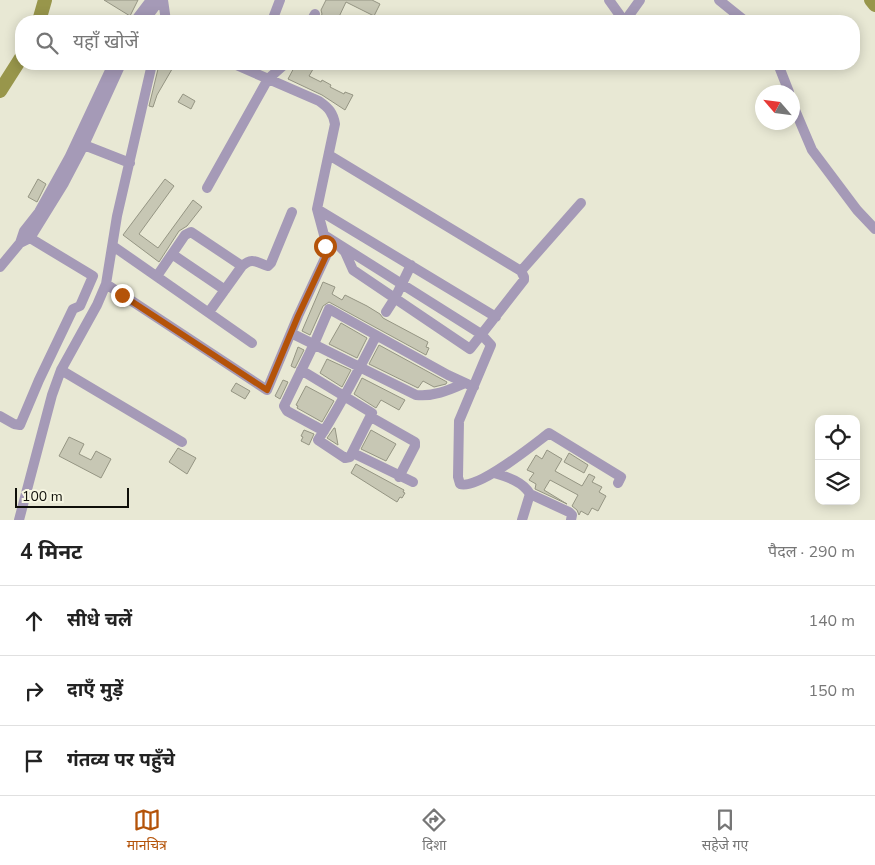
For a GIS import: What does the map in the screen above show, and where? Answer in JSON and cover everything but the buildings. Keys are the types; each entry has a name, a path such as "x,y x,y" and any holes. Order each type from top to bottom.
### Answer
{"street":[{"path":"140,15 151,0"},
{"path":"149,15 161,0"},
{"path":"161,0 165,15"},
{"path":"274,15 280,0"},
{"path":"609,0 620,15"},
{"path":"629,15 640,0"},
{"path":"719,0 738,15"},
{"path":"20,243 30,238 64,183 110,70"},
{"path":"0,267 20,243 24,232 84,145 118,70"},
{"path":"19,520 52,395 61,370 106,284 117,216 151,70"},
{"path":"106,284 267,390 326,256 324,235 317,209 335,124 334,116 328,107 319,101 268,79 257,70"},
{"path":"207,188 268,79 278,70"},
{"path":"780,70 786,85"},
{"path":"800,122 812,150 857,210 875,229"},
{"path":"84,145 130,163"},
{"path":"324,235 345,252 353,270 470,349 524,280 524,274 521,271 329,155"},
{"path":"521,271 581,203"},
{"path":"317,209 496,317"},
{"path":"209,312 248,260 268,266 271,263 292,212"},
{"path":"157,276 185,235 191,232 242,266"},
{"path":"324,235 481,334 491,345 469,385 459,422 458,482 466,485 494,473 549,433 622,477 618,482"},
{"path":"0,416 14,424 20,425 73,309 80,306 93,276 30,238"},
{"path":"112,246 252,343"},
{"path":"172,254 225,290"},
{"path":"386,312 411,266"},
{"path":"324,431 284,409 284,406 329,309 469,385"},
{"path":"291,333 416,395 444,392 469,385"},
{"path":"301,370 344,395 372,412 350,457 345,458 318,441 344,395 360,368 376,336"},
{"path":"61,370 182,442"},
{"path":"371,417 415,442 415,446 399,477"},
{"path":"353,454 399,477 414,482"},
{"path":"494,473 525,486 530,494 569,512 572,515 571,520"},
{"path":"522,520 530,494"}],"waterway":[{"path":"41,15 45,0"},
{"path":"871,0 875,5"},
{"path":"0,91 15,67"}],"route":[{"path":"122,295 264,390 267,390 326,256 325,246"}]}
